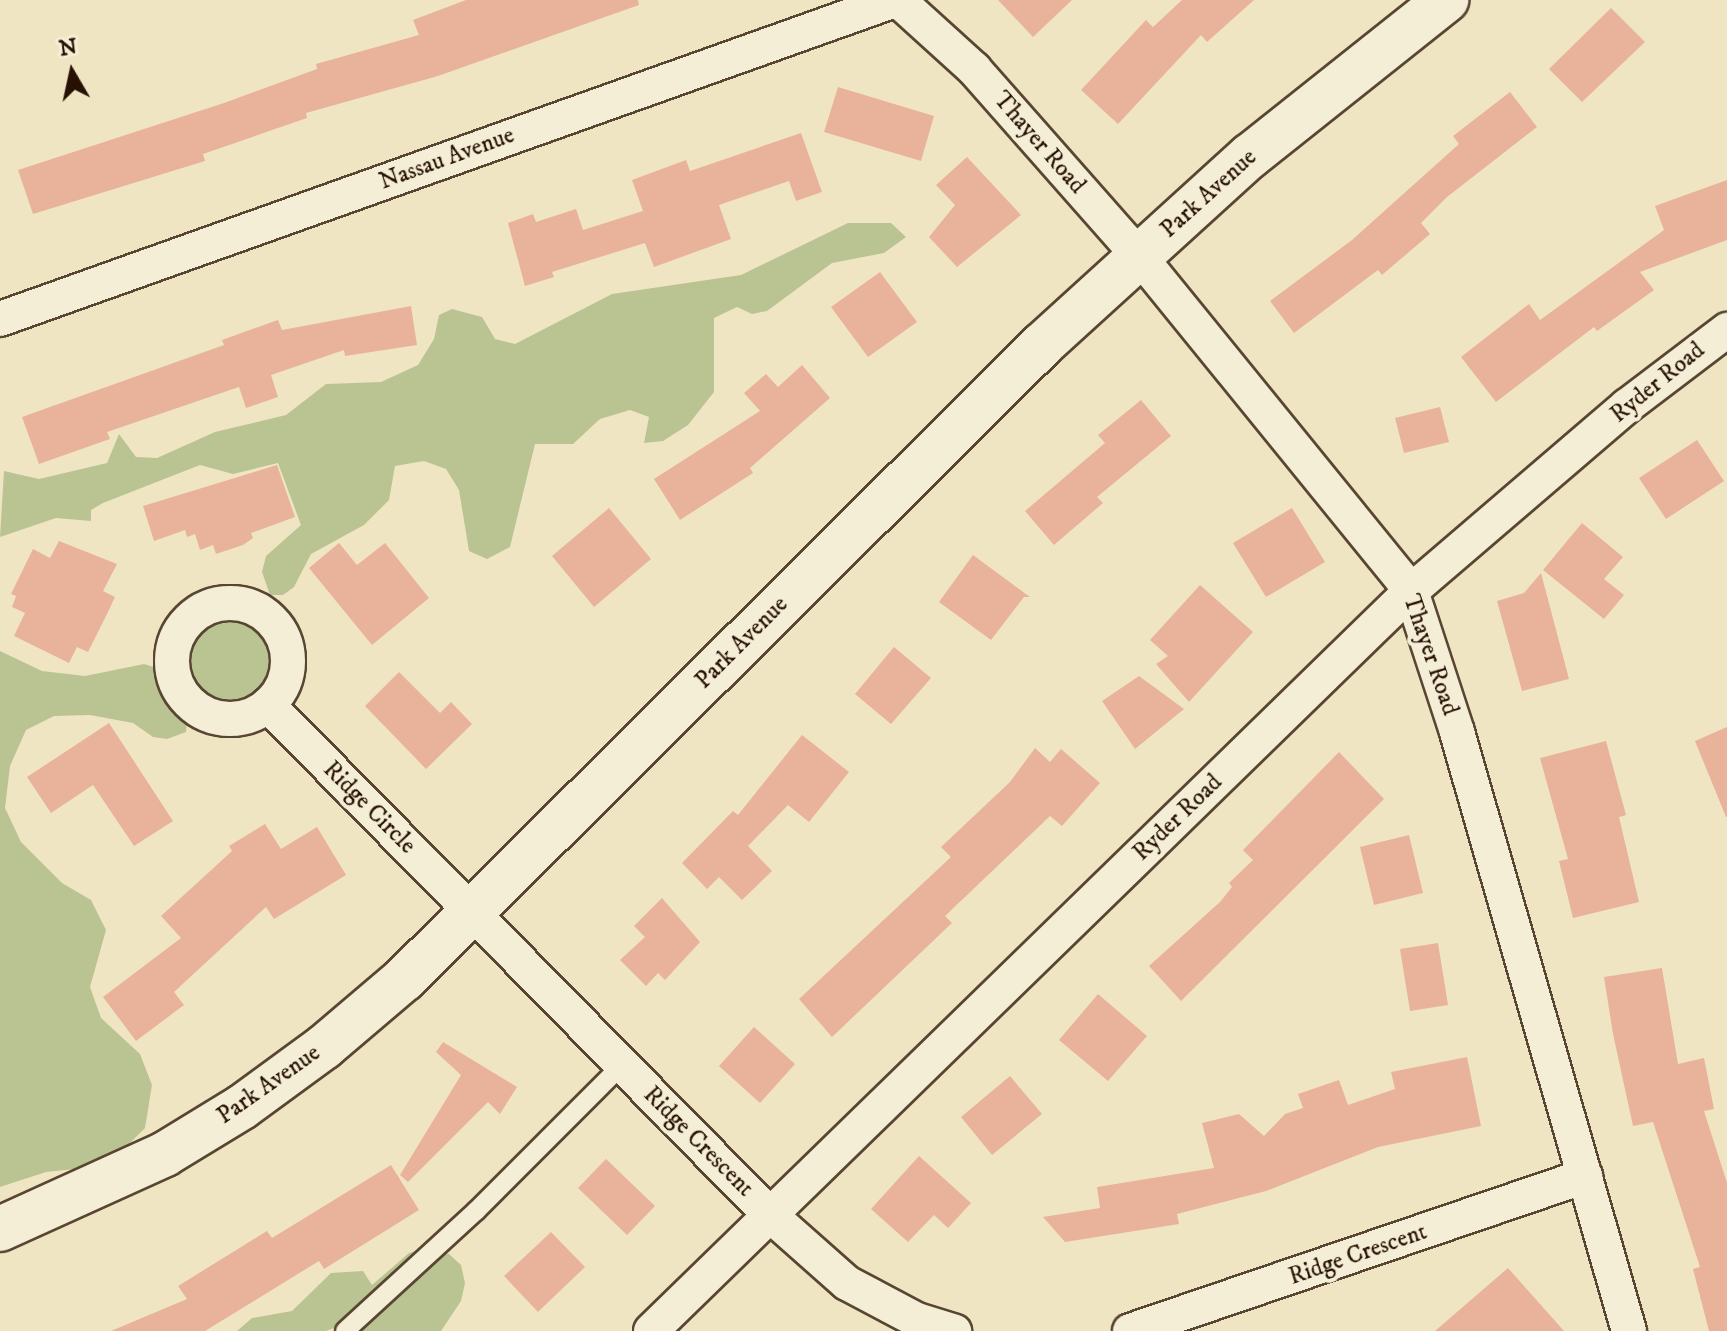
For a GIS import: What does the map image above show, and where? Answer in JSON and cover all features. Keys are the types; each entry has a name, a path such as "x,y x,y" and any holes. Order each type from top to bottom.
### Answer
{"street":[{"name":"Thayer Road","path":"896,0 974,69 1140,257 1411,591 1629,1331"},
{"name":"Nassau Avenue","path":"0,319 896,0"},
{"name":"Park Avenue","path":"0,1229 105,1184 242,1107 347,1028 471,912 1042,345 1250,156 1446,0"},
{"name":"Ryder Road","path":"651,1331 1411,591 1627,406 1727,330"},
{"name":"Ridge Circle","path":"268,705 471,912"},
{"name":"Ridge Crescent","path":"471,912 769,1214 847,1283 917,1320 954,1331"},
{"name":"Ridge Crescent","path":"1130,1331 1585,1176"}],"lane":[{"path":"345,1331 476,1211 622,1065"}],"green space":[{"path":"848,223 891,223 906,237 884,253 832,263 767,311 752,314 737,307 714,318 714,392 688,425 663,441 644,443 649,417 630,410 600,419 573,444 535,444 510,547 487,559 469,551 459,490 446,469 424,461 395,466 389,500 364,525 311,554 294,587 283,595 270,595 262,572 266,556 301,525 278,463 233,474 200,465 103,503 91,510 91,521 56,518 0,537 4,471 39,479 107,463 119,434 136,457 157,458 215,432 286,415 326,384 381,382 418,365 434,339 439,315 452,309 482,317 495,339 515,344 612,294 741,275"},
{"path":"230,603 252,608 271,620 283,639 288,661 283,683 271,702 252,714 230,719 208,714 189,702 177,683 172,661 177,639 189,620 208,608"},
{"path":"0,651 42,671 85,676 144,664 157,668 187,718 186,732 167,739 153,737 133,723 90,715 54,716 26,730 10,766 5,808 21,842 62,883 91,900 106,930 90,987 101,1018 140,1054 152,1085 145,1128 121,1152 94,1167 46,1172 0,1187"},
{"path":"422,1249 449,1254 461,1265 465,1283 461,1301 441,1331 358,1331 342,1325 326,1331 237,1331 252,1318 292,1311 331,1273 363,1271 372,1285 409,1253"}],"building":[{"path":"466,0 638,0 639,5 438,76 306,113 307,118 203,154 205,161 33,214 18,170 224,103 317,69 316,64 419,35 413,20"},
{"path":"998,0 1072,0 1033,37"},
{"path":"1182,0 1254,0 1207,42 1201,35 1118,124 1081,90 1146,20 1153,27"},
{"path":"1611,8 1645,42 1582,102 1549,69"},
{"path":"838,87 934,116 921,161 824,132"},
{"path":"1510,92 1537,127 1447,197 1421,223 1430,234 1382,275 1378,270 1294,333 1270,301 1352,240 1459,144 1453,136"},
{"path":"801,133 822,192 796,201 789,181 719,205 731,239 654,267 645,243 552,272 554,277 525,286 508,223 533,214 536,222 576,209 583,230 643,211 632,180 686,160 690,171"},
{"path":"967,157 1021,215 957,267 929,237 955,205 936,185"},
{"path":"1727,180 1727,240 1640,272 1654,290 1597,331 1594,327 1496,402 1461,357 1529,304 1540,320 1664,230 1655,206"},
{"path":"880,272 917,322 868,357 831,307"},
{"path":"411,306 417,345 345,356 344,350 271,375 278,397 246,408 239,387 107,432 110,439 39,464 22,417 224,345 222,340 278,320 282,330"},
{"path":"802,365 830,398 750,468 753,473 680,520 654,479 760,411 744,393 766,374 778,387"},
{"path":"1141,400 1171,436 1097,497 1103,503 1054,545 1025,511 1105,443 1098,435"},
{"path":"1440,407 1449,442 1404,453 1395,418"},
{"path":"1697,440 1724,481 1666,519 1639,478"},
{"path":"277,465 295,517 251,533 253,538 243,545 216,554 213,545 200,550 195,534 187,537 185,530 154,541 143,506"},
{"path":"609,508 651,559 594,607 552,556"},
{"path":"1292,508 1325,562 1266,597 1233,543"},
{"path":"1582,523 1623,557 1604,579 1624,595 1604,619 1543,570"},
{"path":"59,541 117,564 103,591 115,597 106,616 88,652 77,647 69,663 14,636 25,613 12,607 16,596 11,594 33,549 50,558"},
{"path":"339,543 357,565 385,543 429,598 372,645 309,568"},
{"path":"973,555 1030,597 1024,597 991,640 939,602"},
{"path":"1541,573 1569,679 1522,691 1497,601 1524,593"},
{"path":"1200,585 1253,632 1189,702 1156,664 1168,656 1150,640"},
{"path":"894,647 931,678 891,724 855,694"},
{"path":"399,672 440,713 451,702 472,724 426,769 365,706"},
{"path":"1139,676 1184,709 1135,749 1102,701"},
{"path":"109,723 173,821 134,846 93,785 51,813 27,777"},
{"path":"1727,727 1727,817 1726,817 1695,741"},
{"path":"802,735 849,772 809,822 788,805 748,846 772,871 742,900 719,877 707,889 682,863 733,811 738,815"},
{"path":"1606,741 1626,815 1619,817 1639,902 1573,918 1559,861 1568,859 1540,758"},
{"path":"1035,748 1050,762 1061,749 1100,783 1062,826 1050,816 945,916 952,923 832,1037 799,999 951,857 941,847 1010,782"},
{"path":"1339,752 1384,799 1181,1001 1149,966 1220,902 1232,887 1229,883 1253,860 1243,850"},
{"path":"265,824 281,849 317,827 346,875 274,919 266,907 174,992 184,1005 136,1041 103,997 181,938 161,916 232,851 229,846"},
{"path":"1409,835 1423,893 1374,905 1360,847"},
{"path":"662,898 700,942 665,980 658,973 646,986 620,960 645,937 634,926"},
{"path":"1438,943 1448,1005 1410,1011 1400,949"},
{"path":"1662,968 1678,1064 1704,1058 1714,1109 1704,1111 1727,1183 1727,1331 1709,1331 1693,1269 1700,1267 1653,1122 1633,1126 1613,1034 1604,977"},
{"path":"1098,994 1147,1036 1108,1081 1059,1040"},
{"path":"754,1027 795,1064 760,1103 719,1066"},
{"path":"443,1042 517,1087 500,1114 488,1102 408,1182 400,1175 461,1075 436,1052"},
{"path":"1467,1057 1481,1126 1378,1147 1266,1191 1177,1214 1179,1224 1065,1242 1043,1217 1100,1208 1097,1187 1214,1168 1202,1123 1239,1114 1264,1136 1285,1114 1303,1108 1298,1094 1339,1080 1348,1105 1395,1089 1391,1072"},
{"path":"1010,1076 1042,1114 992,1155 961,1117"},
{"path":"919,1156 971,1203 948,1228 934,1215 908,1242 871,1209"},
{"path":"606,1159 655,1206 627,1235 578,1188"},
{"path":"391,1165 419,1210 324,1269 319,1261 205,1331 111,1331 187,1299 178,1286 267,1231 272,1238"},
{"path":"551,1232 585,1267 538,1312 504,1276"},
{"path":"1508,1268 1564,1331 1435,1331"}]}
